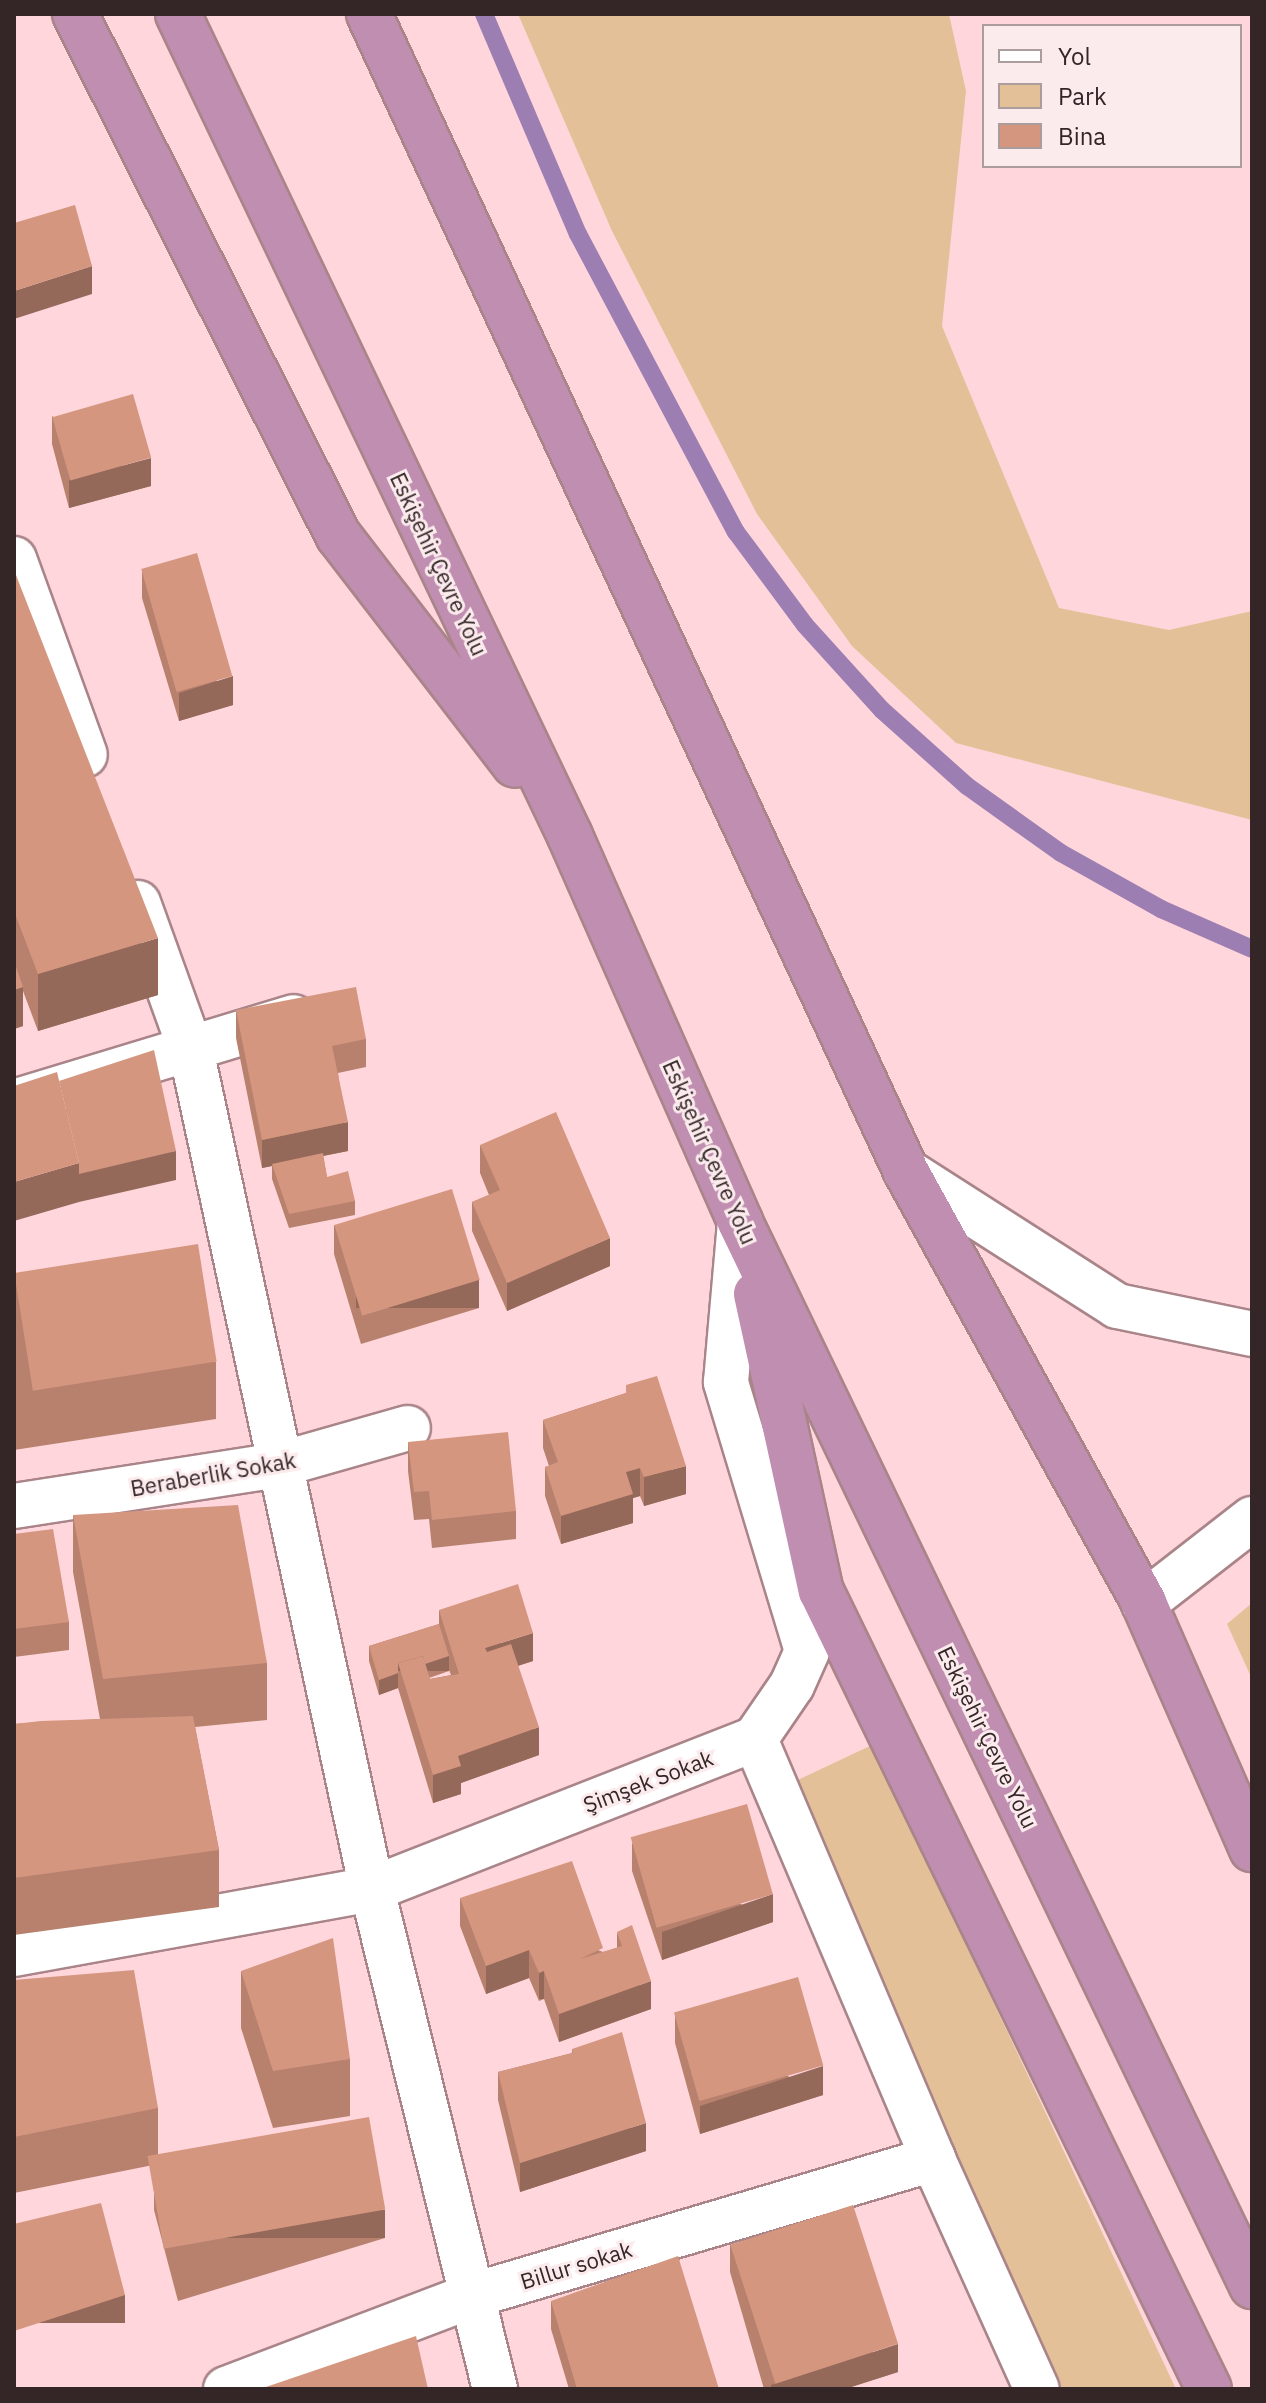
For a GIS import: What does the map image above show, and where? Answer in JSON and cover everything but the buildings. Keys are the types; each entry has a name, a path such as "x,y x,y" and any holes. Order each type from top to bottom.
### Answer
{"highway":[{"path":"75,14 338,535 570,836"},
{"name":"Eskişehir Çevre Yolu","path":"178,14 570,836 740,1222 1252,2286"},
{"path":"369,14 906,1171 1144,1603 1252,1829"},
{"path":"740,1222 821,1591 1209,2389"},
{"path":"1144,1603 1252,1849"}],"street":[{"path":"14,559 100,797"},
{"path":"127,872 191,1050 278,1465 372,1889 495,2389"},
{"path":"14,1102 326,1006"},
{"path":"906,1171 1117,1306 1252,1334"},
{"path":"740,1222 726,1382 807,1651 792,1685 755,1739 933,2159 1037,2389"},
{"name":"Beraberlik Sokak","path":"14,1506 278,1465 408,1428"},
{"path":"1144,1603 1252,1519"},
{"name":"Şimşek Sokak","path":"14,1954 372,1889 755,1739"},
{"name":"Billur sokak","path":"226,2389 474,2295 933,2159"}],"green space":[{"path":"518,14 949,14 966,91 942,326 1059,608 1169,630 1252,611 1252,820 956,743 852,646 757,514 612,231"},
{"path":"1252,1603 1252,1679 1227,1624"},
{"path":"872,1745 1176,2389 1051,2389 785,1786"}],"waterway":[{"path":"484,14 578,234 736,532 805,625 882,710 967,786 1061,853 1161,909 1252,949"}]}
